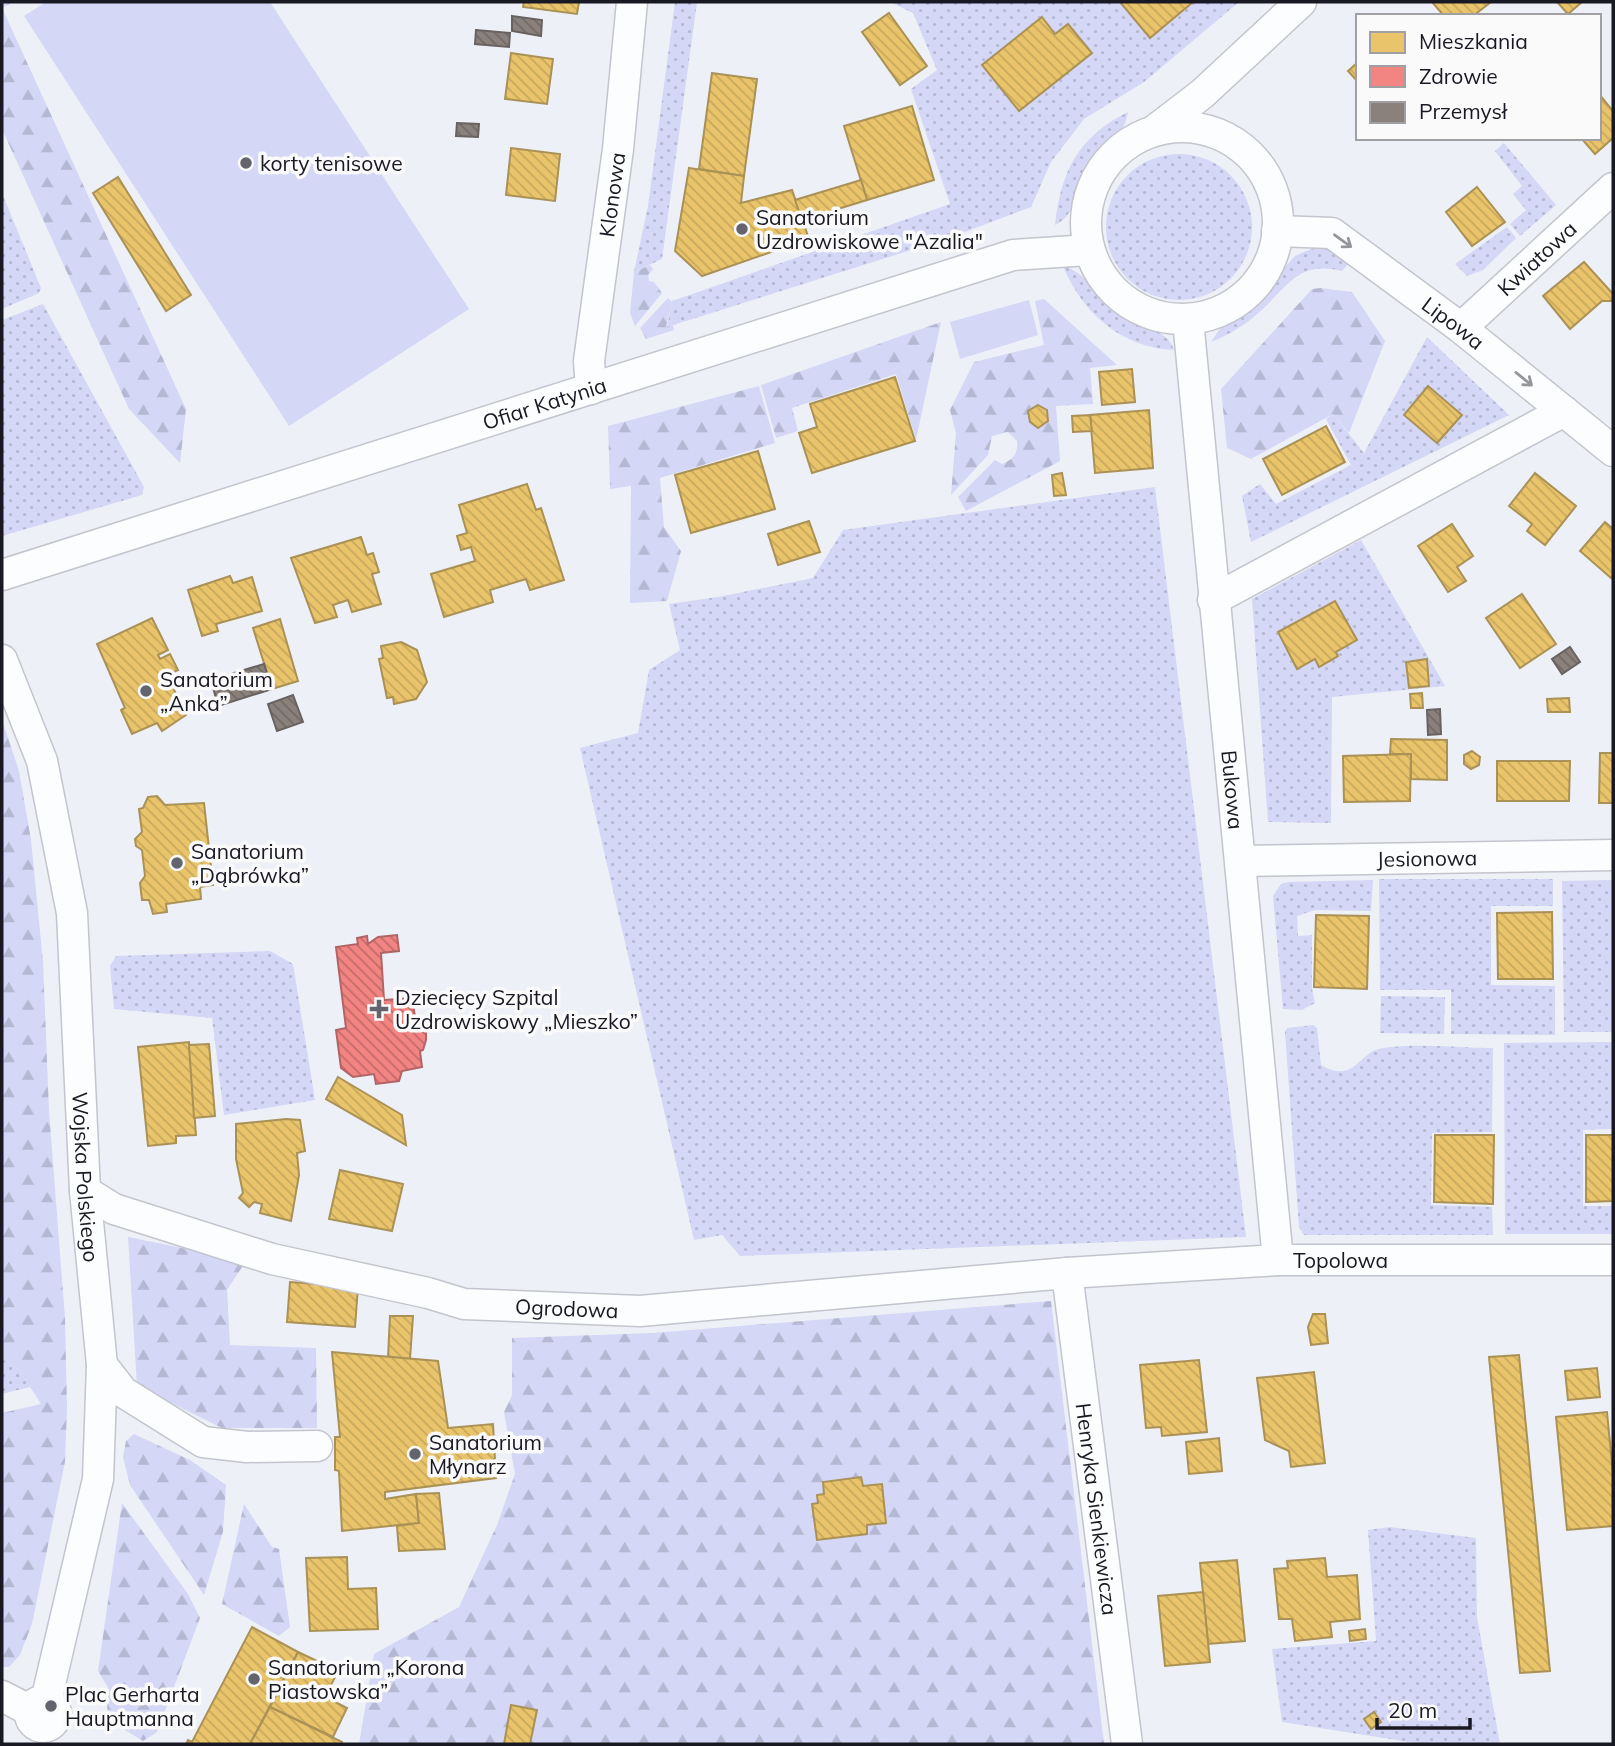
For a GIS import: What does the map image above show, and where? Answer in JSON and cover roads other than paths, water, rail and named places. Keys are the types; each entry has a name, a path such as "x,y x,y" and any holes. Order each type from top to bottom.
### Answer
{"street":[{"name":"Klonowa","path":"591,388 589,361 618,149 632,2"},
{"path":"1155,130 1186,127 1216,134 1243,149 1263,172 1275,201 1278,232 1272,258 1249,292 1239,301 1215,314 1188,320 1155,316 1126,302 1103,279 1089,250 1085,220 1091,190 1105,164 1128,143 1155,130 1202,93 1301,2"},
{"name":"Kwiatowa","path":"1461,328 1613,188"},
{"name":"Lipowa","path":"1278,232 1332,233 1461,328 1613,451"},
{"name":"Ofiar Katynia","path":"2,575 1013,255 1089,250"},
{"name":"Bukowa","path":"1188,320 1278,1260"},
{"path":"1213,600 1564,411"},
{"name":"Wojska Polskiego","path":"2,660 42,761 72,914 85,1191 102,1365 98,1479 43,1721"},
{"name":"Jesionowa","path":"1241,861 1613,855"},
{"name":"Ogrodowa","path":"85,1191 114,1209 272,1259 428,1293 464,1304 639,1311 1067,1273"},
{"name":"Topolowa","path":"1067,1273 1278,1260 1613,1260"},
{"name":"Henryka Sienkiewicza","path":"1067,1273 1127,1744"},
{"path":"102,1365 123,1392 203,1442 247,1447 317,1446"},
{"path":"2,1696 43,1721"}],"place":[{"name":"korty tenisowe","path":"246,163"},
{"name":"Sanatorium Uzdrowiskowe \"Azalia\"","path":"742,229"},
{"name":"Sanatorium „Anka”","path":"146,691"},
{"name":"Sanatorium „Dąbrówka”","path":"177,863"},
{"name":"Dziecięcy Szpital Uzdrowiskowy „Mieszko”","path":"379,1009"},
{"name":"Sanatorium Młynarz","path":"415,1454"},
{"name":"Sanatorium „Korona Piastowska”","path":"254,1679"},
{"name":"Plac Gerharta Hauptmanna","path":"51,1706"}]}
